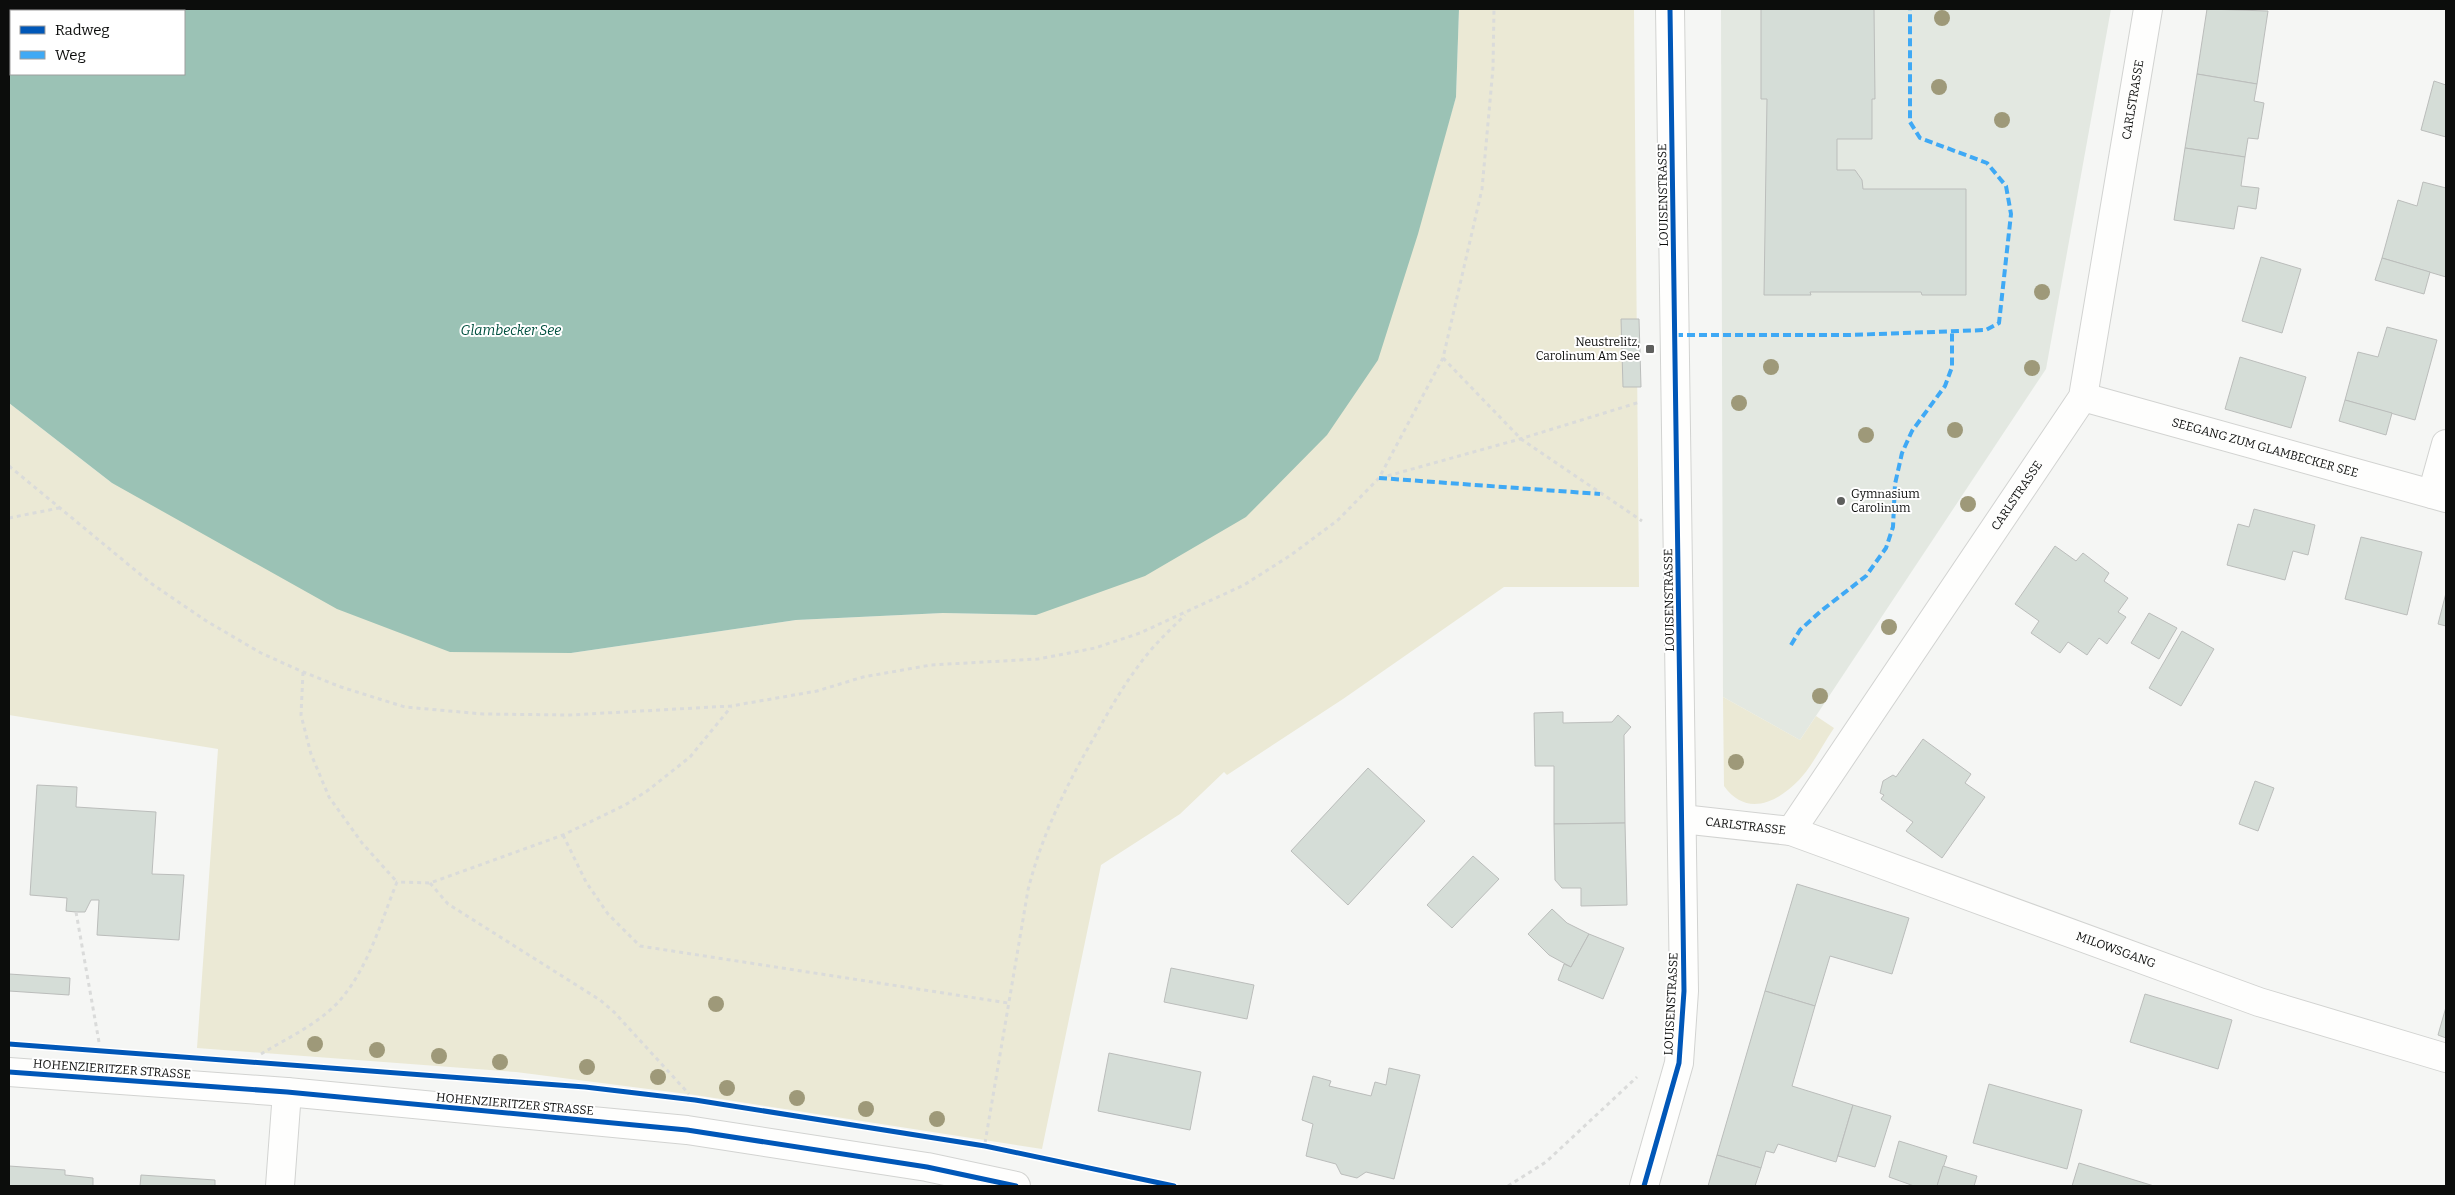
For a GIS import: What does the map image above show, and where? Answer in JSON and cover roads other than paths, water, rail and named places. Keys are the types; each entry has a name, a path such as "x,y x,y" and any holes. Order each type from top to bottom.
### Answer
{"street":[{"name":"LOUISENSTRASSE","path":"1644,1186 1672,1090 1682,1036 1684,991 1670,9"},
{"name":"CARLSTRASSE","path":"1682,819 1791,831 2083,397 2148,9"},
{"name":"SEEGANG ZUM GLAMBECKER SEE","path":"2083,397 2439,496"},
{"path":"2439,496 2446,444"},
{"name":"MILOWSGANG","path":"1791,831 2259,1002 2446,1058"},
{"name":"HOHENZIERITZER STRASSE","path":"9,1072 287,1092 687,1130 927,1168 1016,1186"},
{"path":"280,1186 287,1092"}],"water":[{"name":"Glambecker See","path":"9,9 1459,9 1456,97 1418,234 1378,360 1327,435 1246,517 1145,576 1036,615 943,613 796,620 571,653 450,652 337,609 112,483 9,403"}],"place":[{"name":"Neustrelitz, Carolinum Am See","path":"1650,349"},
{"name":"Gymnasium Carolinum","path":"1841,501"}]}
